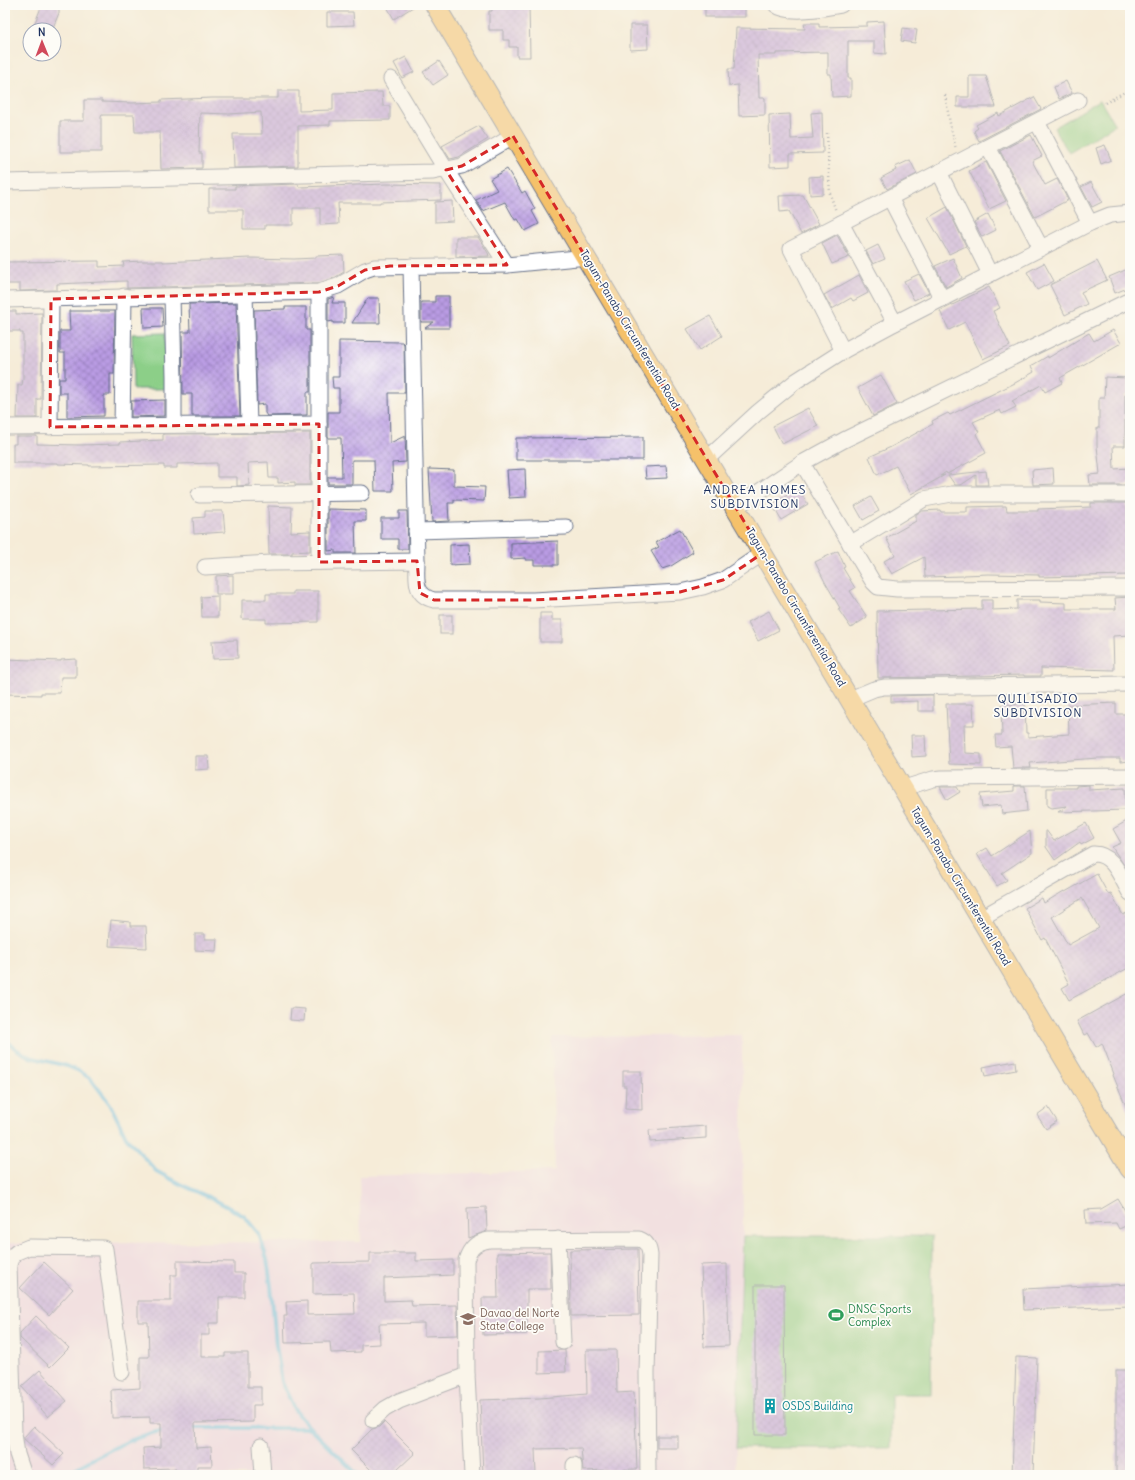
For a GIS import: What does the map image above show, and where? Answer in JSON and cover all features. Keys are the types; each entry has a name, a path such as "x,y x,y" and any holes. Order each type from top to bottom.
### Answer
{"main road":[{"name":"Tagum-Panabo Circumferential Road","path":"435,5 708,459 1130,1169"}],"street":[{"path":"776,5 785,10 823,8 840,5"},
{"path":"391,79 506,265"},
{"path":"843,351 791,249 1078,100"},
{"path":"1037,122 1090,223"},
{"path":"5,182 433,172 462,166 513,136"},
{"path":"988,147 1041,248"},
{"path":"939,172 990,274"},
{"path":"890,198 942,299"},
{"path":"708,459 758,412 796,381 843,351 1090,223 1110,215 1130,213"},
{"path":"841,223 895,323"},
{"path":"5,300 319,292 338,286 365,270 374,267 506,265 587,257"},
{"path":"411,266 417,584 420,593 426,598 434,600 533,600 680,592 703,588 723,580 763,553"},
{"path":"319,292 319,562"},
{"path":"245,294 249,425"},
{"path":"122,426 124,296"},
{"path":"172,296 174,425"},
{"path":"50,427 51,299"},
{"path":"736,507 802,463 844,440 1130,300"},
{"path":"5,427 319,424"},
{"path":"802,463 873,582 878,587 887,589 1130,588"},
{"path":"199,495 362,493"},
{"path":"850,544 924,499 938,495 1130,494"},
{"path":"416,531 566,527"},
{"path":"205,567 319,562 417,561"},
{"path":"850,699 874,688 884,687 1130,684"},
{"path":"904,788 932,779 942,778 1130,776"},
{"path":"981,918 1093,854 1100,854 1107,857 1130,893"},
{"path":"558,1239 563,1342"},
{"path":"472,1475 467,1375 466,1260 469,1251 480,1241 489,1240 638,1239 644,1241 649,1248 650,1255 647,1373 648,1475"},
{"path":"24,1475 17,1454 14,1433 9,1264 12,1256 29,1247 105,1249 116,1316 122,1372"},
{"path":"373,1420 386,1409 399,1401 467,1375"},
{"path":"261,1446 263,1475"}],"path":[{"path":"1106,103 1130,89"},
{"path":"945,95 952,135 960,162"},
{"path":"827,133 830,194 841,223"}],"highlighted area":[{"path":"513,136 763,553 723,580 680,592 533,600 434,600 420,593 417,561 319,562 319,424 50,427 51,299 319,292 338,286 365,270 390,266 507,265 446,170 462,166"}],"shaded area":[{"name":"Davao del Norte State College","path":"742,1035 743,1236 932,1236 931,1394 891,1394 891,1448 736,1448 735,1475 5,1475 5,1243 361,1242 359,1176 555,1171 552,1037"}],"green space":[{"path":"1100,100 1115,125 1069,153 1054,128"},
{"path":"165,333 166,389 133,389 132,334"},
{"name":"DNSC Sports Complex","path":"743,1236 932,1236 931,1394 891,1394 891,1448 736,1448"}],"building":[{"path":"42,5 59,5 59,13 55,22 35,22"},
{"path":"386,5 416,5 394,19"},
{"path":"492,5 529,5 530,57 517,57 517,47 509,47 509,40 503,40 503,30 489,30 489,11 492,11"},
{"path":"705,5 745,5 745,17 705,17"},
{"path":"327,12 353,12 354,25 327,26"},
{"path":"884,21 886,54 874,53 874,41 848,41 848,78 851,78 851,96 832,97 831,74 828,74 828,52 776,53 776,55 758,55 759,98 765,98 765,115 739,116 738,85 729,86 728,69 734,69 736,28 805,29 804,23 819,23 819,27 867,26 867,22"},
{"path":"630,25 647,25 648,49 630,50"},
{"path":"903,28 917,30 915,43 901,41"},
{"path":"406,57 414,72 402,78 394,63"},
{"path":"439,61 448,75 433,85 423,72"},
{"path":"969,76 986,76 996,107 957,107 957,97 969,97"},
{"path":"1066,81 1072,93 1059,99 1054,87"},
{"path":"278,91 299,91 299,111 333,110 333,93 382,92 383,106 390,106 390,120 330,121 330,125 298,126 298,166 234,168 233,134 262,134 261,112 229,114 200,113 199,153 202,153 202,168 161,169 160,132 135,132 134,115 102,115 101,152 60,152 60,121 84,121 84,100 132,103 212,98 278,98"},
{"path":"1034,97 1041,109 979,141 974,131 978,128 976,125 998,113 999,116"},
{"path":"822,112 823,153 790,154 790,166 770,167 769,115 790,114 791,139 813,138 811,113"},
{"path":"479,126 488,139 459,157 450,159 442,146"},
{"path":"1031,135 1042,156 1032,161 1045,185 1057,179 1068,200 1035,217 1000,151"},
{"path":"1105,145 1111,160 1101,164 1096,148"},
{"path":"910,160 917,174 887,189 881,178 896,170 895,167"},
{"path":"986,162 1006,201 989,209 969,171"},
{"path":"507,169 522,193 525,191 535,209 532,211 539,224 525,231 518,219 515,220 505,202 483,211 476,200 497,190 490,179"},
{"path":"823,176 823,194 810,195 809,177"},
{"path":"1091,182 1102,202 1092,207 1081,187"},
{"path":"298,184 299,187 386,184 441,185 441,200 380,203 338,203 339,224 320,225 320,208 293,208 293,225 265,225 265,229 243,229 243,210 209,210 209,189 235,189 235,186"},
{"path":"803,195 819,224 801,234 789,211 780,212 779,196"},
{"path":"452,201 453,221 435,222 435,202"},
{"path":"947,207 966,246 949,254 928,218"},
{"path":"988,214 996,230 982,237 974,222"},
{"path":"837,235 849,257 832,264 822,243"},
{"path":"456,237 478,237 489,256 456,257"},
{"path":"878,245 885,259 873,264 866,251"},
{"path":"343,255 344,272 334,278 318,283 127,288 127,281 124,281 57,284 57,290 20,291 20,284 5,284 5,262 99,261 99,267 124,266 123,262 142,261 163,262 250,258 294,259 316,258 316,256"},
{"path":"953,258 962,278 946,287 935,266"},
{"path":"1097,261 1107,280 1081,292 1087,304 1065,315 1050,285"},
{"path":"1044,263 1054,281 1037,290 1027,272"},
{"path":"1130,268 1130,287 1115,293 1109,277"},
{"path":"919,274 929,293 914,300 904,281"},
{"path":"859,275 868,293 853,301 851,298 832,309 824,295"},
{"path":"989,287 1000,308 993,311 1010,346 983,359 965,322 949,330 940,311"},
{"path":"435,296 449,296 449,328 425,328 434,322 421,322 421,302 435,302"},
{"path":"334,297 332,303 345,303 345,323 333,323 333,321 328,322 328,299"},
{"path":"368,298 379,298 380,323 352,323"},
{"path":"236,303 240,416 192,416 192,394 183,394 182,332 190,332 189,304"},
{"path":"285,307 306,307 306,330 310,330 310,392 307,392 307,415 267,416 265,413 265,404 257,405 254,310 285,309"},
{"path":"143,308 162,308 163,327 144,328"},
{"path":"5,311 16,311 16,314 42,313 41,399 37,399 37,418 17,418 18,385 22,385 23,379 23,333 20,333 20,331 5,331"},
{"path":"69,311 115,311 114,374 110,374 110,395 104,395 104,416 67,417 67,393 59,393 59,379 65,379 65,353 60,353 60,331 70,331"},
{"path":"710,316 722,336 700,350 687,329"},
{"path":"1113,330 1121,343 1060,378 1062,383 1045,392 1041,385 1012,401 1016,407 1002,414 1000,410 973,422 979,432 976,434 986,453 947,474 946,472 940,476 945,475 911,494 896,466 877,475 869,457 933,424 932,421 948,413 950,415 1015,383 1034,372 1031,366 1048,356 1048,358 1089,333 1094,341"},
{"path":"339,341 402,342 404,344 405,393 389,393 390,443 405,436 406,462 392,463 393,491 375,491 374,460 352,460 352,484 328,484 328,477 342,477 341,438 328,438 328,412 339,412 339,388 333,388 332,377 339,377"},
{"path":"881,375 897,404 873,416 858,388"},
{"path":"1105,377 1128,378 1128,395 1125,395 1125,446 1113,446 1114,469 1130,468 1130,485 1090,485 1089,475 1100,474 1097,428 1099,428 1099,398 1104,398"},
{"path":"165,400 165,416 131,417 131,401"},
{"path":"808,408 818,426 782,444 773,426"},
{"path":"310,433 310,485 295,485 295,482 278,483 278,478 269,478 268,462 248,463 249,485 237,486 237,477 217,477 217,463 177,464 177,468 164,468 164,465 89,466 58,463 13,463 13,444 16,444 16,436 37,436 37,444 79,445 120,444 120,442 163,440 163,434"},
{"path":"643,437 643,460 516,460 516,438"},
{"path":"666,466 667,478 646,479 645,467"},
{"path":"1053,468 1054,484 1033,485 1032,470"},
{"path":"429,469 454,470 454,486 485,487 484,501 454,500 454,503 448,503 449,521 432,522"},
{"path":"525,469 526,497 509,498 507,470"},
{"path":"986,471 988,485 976,485 976,475 961,485 955,485 948,475"},
{"path":"798,489 808,504 781,520 772,504"},
{"path":"871,497 879,511 863,520 855,506"},
{"path":"1091,503 1127,503 1128,538 1130,538 1130,575 1039,577 1039,575 988,574 925,577 924,557 892,574 884,561 895,555 886,538 916,521 916,514 922,511 940,510 941,512 967,512 967,507 1006,506 1007,511 1038,511 1038,509 1091,507"},
{"path":"268,506 292,507 291,532 310,531 310,551 292,552 292,554 269,554"},
{"path":"328,509 366,510 366,521 355,521 356,553 335,553 335,550 328,551"},
{"path":"205,511 223,511 225,532 194,534 193,518 205,517"},
{"path":"399,511 407,511 408,549 398,549 398,539 381,539 381,518 399,518"},
{"path":"680,529 693,552 671,566 662,569 651,551 659,547 656,542"},
{"path":"558,541 558,565 534,565 534,560 526,560 526,558 511,559 511,543"},
{"path":"469,544 470,564 450,565 450,545"},
{"path":"838,551 845,567 843,568 855,588 850,591 867,617 851,628 838,609 840,608 815,562"},
{"path":"233,575 233,594 216,594 216,576"},
{"path":"293,591 318,591 318,622 266,623 266,619 242,619 242,600 266,600 266,594 293,594"},
{"path":"218,596 218,617 202,617 201,597"},
{"path":"1130,597 1130,635 1113,636 1114,670 1041,668 1041,676 1024,675 878,678 877,611 982,609 982,600 992,600 992,610 1017,609 1017,600 1040,600 1040,602 1066,603 1066,609 1116,609 1115,598"},
{"path":"769,611 779,630 758,641 748,622"},
{"path":"540,613 552,613 552,620 562,620 562,642 540,642"},
{"path":"440,615 452,615 452,634 440,634"},
{"path":"237,640 238,658 213,659 212,641"},
{"path":"5,659 61,661 76,659 76,677 61,677 60,693 41,693 41,695 5,694"},
{"path":"933,695 933,711 918,711 918,701 891,702 891,696"},
{"path":"1116,703 1116,714 1130,714 1130,761 1120,762 1120,758 1098,758 1030,763 1031,768 1013,768 1011,746 996,747 995,735 1002,735 1001,705 1025,704 1026,733 1028,733 1028,737 1069,734 1068,705"},
{"path":"946,704 973,704 974,725 964,725 965,753 981,754 981,765 949,764"},
{"path":"911,735 925,735 926,756 912,757"},
{"path":"195,756 208,756 209,769 195,770"},
{"path":"1089,785 1089,790 1125,788 1126,810 1058,812 1067,806 1051,808 1047,806 1047,788 1076,788 1076,786"},
{"path":"1014,786 1025,786 1027,811 1002,814 1001,805 982,807 980,794 1014,791"},
{"path":"940,787 957,787 960,792 947,800"},
{"path":"1130,819 1130,874 1112,847 1121,843 1113,829"},
{"path":"1086,823 1094,838 1081,845 1080,842 1055,860 1046,847 1046,830 1054,841"},
{"path":"1030,831 1032,853 1002,873 1007,880 997,886 977,854 987,848 992,856"},
{"path":"1097,874 1108,894 1111,893 1123,915 1130,911 1130,967 1069,1000 1062,988 1069,984 1045,938 1042,940 1025,908 1042,898 1044,903 1064,891 1065,892","holes":["1082,898 1099,928 1068,945 1052,917"]},
{"path":"111,920 130,922 130,926 146,926 147,948 109,946"},
{"path":"195,934 205,934 205,939 217,939 216,951 195,950"},
{"path":"1130,992 1130,1116 1102,1043 1096,1047 1088,1033 1084,1035 1077,1021"},
{"path":"291,1008 305,1009 304,1021 290,1020"},
{"path":"1015,1061 1016,1070 985,1076 983,1067"},
{"path":"623,1071 641,1071 642,1110 625,1109 626,1086 623,1086"},
{"path":"1048,1107 1057,1121 1046,1129 1037,1115"},
{"path":"706,1126 706,1138 650,1142 649,1130"},
{"path":"1118,1199 1130,1219 1130,1224 1119,1229 1116,1223 1086,1224 1085,1210 1101,1209"},
{"path":"486,1207 487,1231 468,1238 467,1208"},
{"path":"638,1249 639,1315 571,1316 570,1250"},
{"path":"550,1252 551,1289 527,1289 527,1334 483,1335 482,1298 498,1298 497,1253"},
{"path":"370,1253 416,1253 416,1261 453,1260 453,1275 384,1278 384,1301 411,1300 412,1306 457,1305 458,1335 424,1336 424,1323 379,1324 380,1344 361,1345 361,1352 331,1353 330,1342 285,1343 284,1316 287,1316 286,1302 307,1301 307,1315 355,1314 354,1293 313,1294 313,1263 370,1262"},
{"path":"177,1261 234,1262 234,1273 244,1273 244,1297 219,1297 219,1323 209,1323 209,1335 201,1335 201,1357 225,1357 225,1353 248,1353 248,1387 261,1387 261,1405 253,1405 253,1422 195,1423 196,1448 211,1447 212,1466 197,1466 197,1475 176,1475 175,1468 144,1469 143,1448 161,1447 161,1423 150,1423 150,1417 112,1418 111,1390 140,1388 140,1357 149,1357 148,1322 138,1322 138,1301 171,1301 171,1275 177,1275"},
{"path":"44,1262 73,1289 49,1315 20,1288"},
{"path":"727,1264 729,1346 704,1347 701,1265"},
{"path":"1130,1284 1130,1306 1024,1310 1023,1289"},
{"path":"755,1285 784,1285 785,1435 755,1435"},
{"path":"36,1316 69,1348 50,1367 20,1338 20,1333"},
{"path":"565,1350 566,1372 539,1373 539,1351"},
{"path":"586,1350 616,1350 617,1393 634,1392 637,1469 583,1471 581,1448 535,1449 536,1475 483,1475 480,1400 540,1398 587,1394"},
{"path":"1016,1357 1037,1358 1033,1475 1012,1475"},
{"path":"40,1370 67,1401 48,1417 22,1387"},
{"path":"1116,1370 1130,1370 1130,1475 1116,1475"},
{"path":"384,1422 415,1453 397,1470 403,1475 376,1475 351,1450 372,1429 379,1427"},
{"path":"34,1426 64,1454 53,1465 24,1439 24,1437"},
{"path":"657,1436 678,1436 678,1448 657,1448"}],"waterway":[{"path":"5,1039 16,1049 30,1057 67,1066 79,1071 91,1079 110,1104 126,1137 156,1171 244,1216 259,1234 267,1259 276,1345 282,1382 294,1409 310,1428 358,1475"},
{"path":"190,1428 310,1428"},
{"path":"64,1475 139,1437 165,1430"}],"place":[{"name":"DNSC Sports Complex","path":"836,1315"},
{"name":"Davao del Norte State College","path":"468,1319"},
{"name":"OSDS Building","path":"770,1406"}],"district":[{"name":"ANDREA HOMES SUBDIVISION","path":"755,497"},
{"name":"QUILISADIO SUBDIVISION","path":"1038,706"}]}
